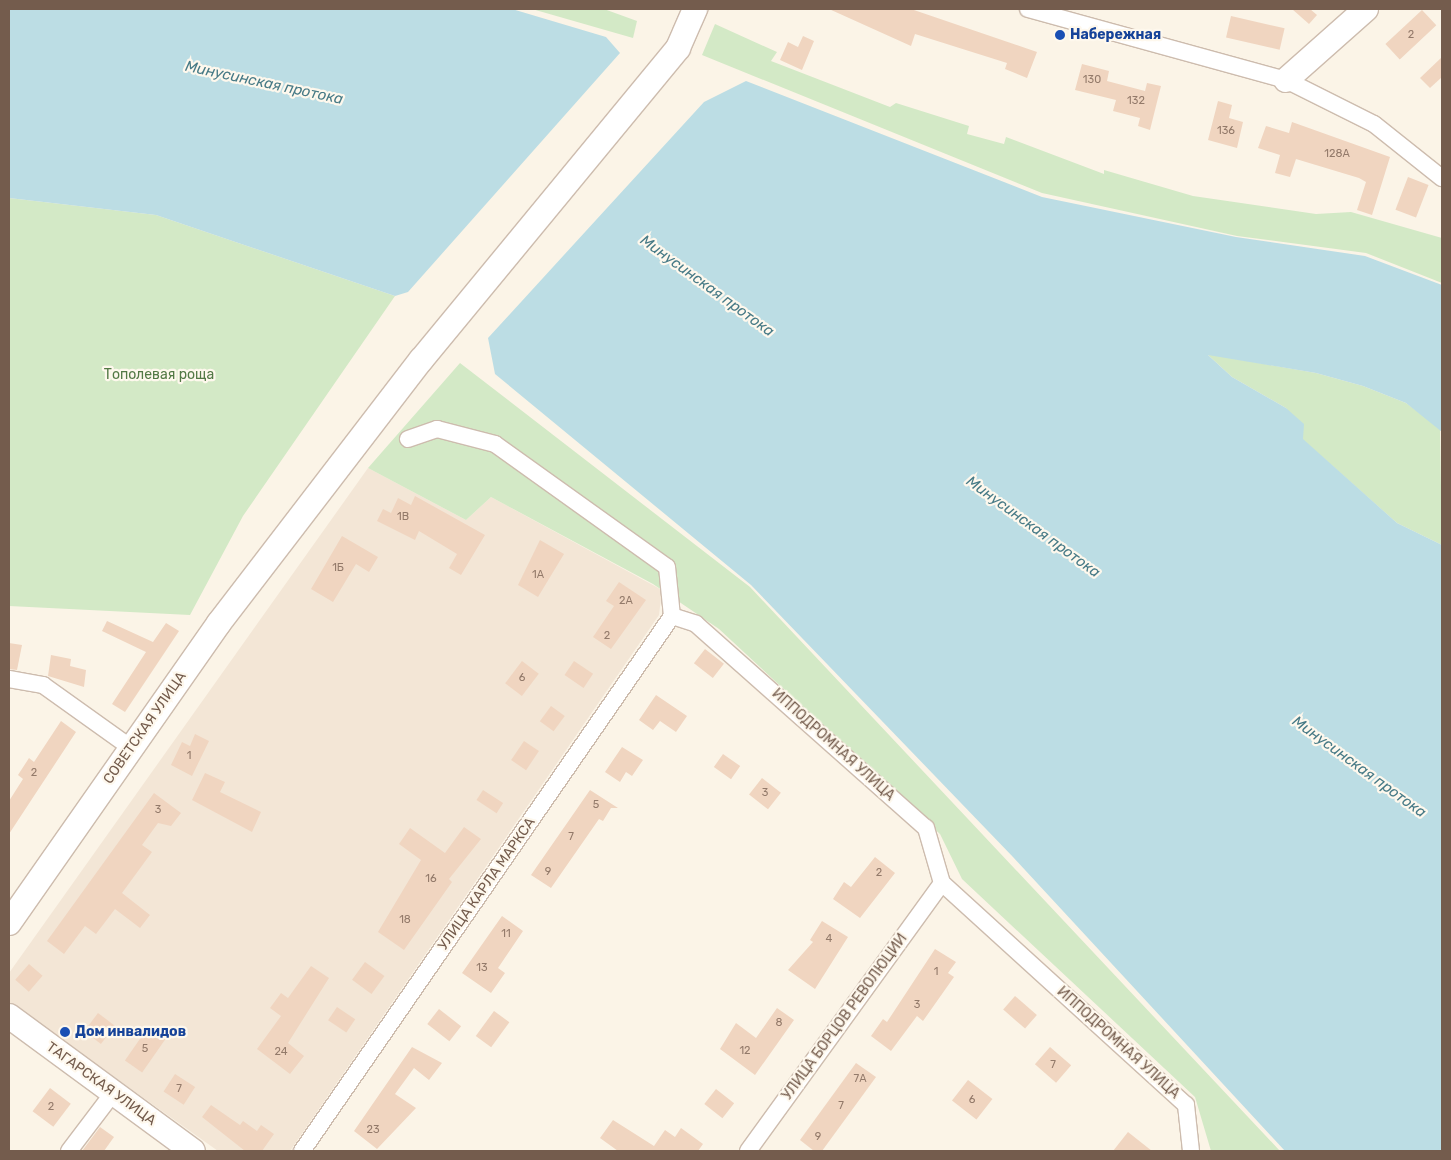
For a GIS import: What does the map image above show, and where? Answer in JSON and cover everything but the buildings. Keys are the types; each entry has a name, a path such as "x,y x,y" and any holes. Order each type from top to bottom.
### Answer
{"street":[{"name":"СОВЕТСКАЯ УЛИЦА","path":"9,923 131,748 287,537 421,360 678,48 696,9"},
{"path":"1028,9 1286,80 1374,124 1442,178"},
{"path":"1286,80 1366,9"},
{"path":"408,438 437,429 495,444 666,567 672,616"},
{"name":"ИППОДРОМНАЯ УЛИЦА","path":"672,616 696,624 926,828 942,884 1186,1105 1190,1151"},
{"name":"УЛИЦА КАРЛА МАРКСА","path":"302,1151 672,616"},
{"path":"9,680 43,685 131,748"},
{"name":"УЛИЦА БОРЦОВ РЕВОЛЮЦИИ","path":"748,1151 942,884"},
{"name":"ТАГАРСКАЯ УЛИЦА","path":"9,1016 193,1151"},
{"path":"69,1151 113,1093"}],"shaded area":[{"path":"368,468 466,520 491,497 662,590 659,615 290,1151 218,1151 9,1002 9,973"}],"green space":[{"path":"532,9 604,9 637,21 633,38"},
{"path":"715,24 777,52 771,61 890,107 896,103 969,126 967,134 1004,144 1006,137 1104,174 1104,170 1193,196 1316,214 1351,212 1442,238 1442,283 1366,253 1237,236 1042,193 702,55"},
{"name":"Тополевая роща","path":"9,198 156,215 395,296 243,516 190,615 9,606"},
{"path":"1207,354 1316,373 1363,386 1406,403 1440,428 1442,545 1397,523 1302,439 1286,408 1232,377"},
{"path":"460,363 750,587 1280,1151 1211,1151 1195,1097 962,879 940,834 719,629 653,584 491,497 466,520 368,468"}],"water":[{"name":"Минусинская протока","path":"9,9 512,9 606,37 620,53 408,292 395,296 156,215 9,198"},
{"name":"Минусинская протока","path":"746,81 1042,197 1236,237 1365,256 1442,285 1442,432 1406,403 1363,386 1316,373 1208,355 1232,377 1286,408 1304,424 1303,439 1397,523 1442,545 1442,1151 1285,1151 1013,857 751,585 495,374 488,338 704,102"}],"place":[{"name":"Набережная","path":"1060,35"},
{"name":"Дом инвалидов","path":"65,1032"}]}
